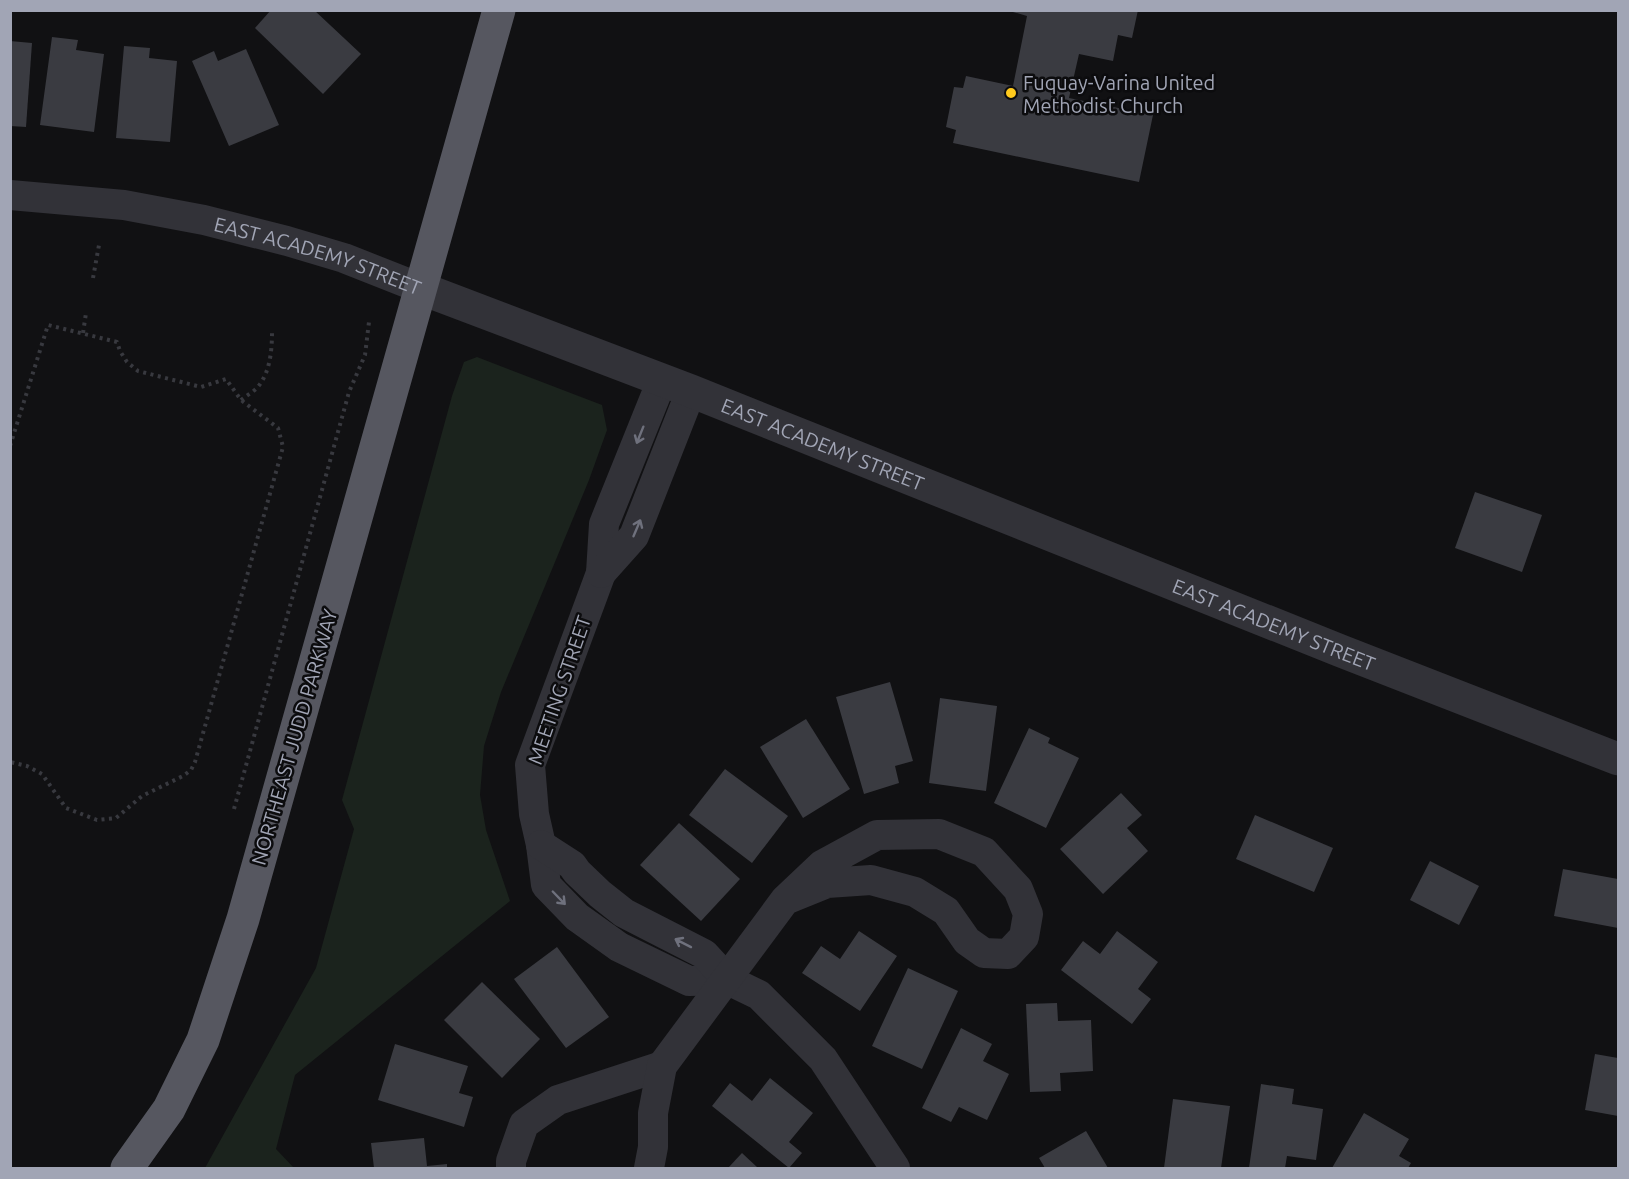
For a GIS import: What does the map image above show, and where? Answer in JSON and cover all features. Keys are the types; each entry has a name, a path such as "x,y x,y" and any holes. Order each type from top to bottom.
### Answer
{"highway":[{"name":"NORTHEAST JUDD PARKWAY","path":"127,1168 169,1108 203,1040 243,919 499,10"}],"street":[{"name":"EAST ACADEMY STREET","path":"10,195 124,205 204,220 344,258 676,386 1618,759"},
{"name":"MEETING STREET","path":"676,386 634,536 601,573 530,765 534,814 541,845 572,865 600,894 624,913 704,954 728,980 759,995 823,1059 895,1168"},
{"path":"649,1168 653,1147 654,1113 662,1066 728,980 785,900 822,865 878,835 939,834 984,852 1018,889 1028,914 1024,937 1008,954 984,952 967,941 946,911 915,892 871,880 827,883 785,900"},
{"path":"511,1168 511,1161 524,1124 558,1100 662,1066"}],"path":[{"path":"93,278 99,244"},
{"path":"82,333 86,313"},
{"path":"234,809 349,392 365,355 369,322"},
{"path":"10,446 48,325 117,342 127,362 138,371 201,387 226,379 242,400 278,428 283,447 191,770 142,796 116,818 97,820 66,808 42,774 27,766 10,762"},
{"path":"242,400 257,387 263,376 272,349 272,332"}],"shaded area":[{"path":"477,357 602,405 607,430 589,480 501,692 484,746 480,795 486,830 510,901 295,1075 276,1149 294,1168 205,1168 316,968 354,829 342,800 452,396 464,362"}],"building":[{"path":"271,10 314,10 361,54 323,94 255,28"},
{"name":"Fuquay-Varina United Methodist Church","path":"1006,10 1138,10 1132,38 1118,35 1113,61 1079,54 1069,98 1153,115 1139,182 953,143 956,130 946,127 954,87 963,88 966,76 1013,86 1027,16"},
{"path":"52,37 78,40 76,50 104,54 94,132 40,125"},
{"path":"10,41 32,43 26,127 10,126"},
{"path":"124,46 150,48 149,58 177,61 170,142 116,138"},
{"path":"246,49 279,125 229,146 192,61 214,51 218,61"},
{"path":"1475,492 1542,515 1522,572 1455,548"},
{"path":"890,682 913,761 895,766 899,783 864,794 836,697"},
{"path":"940,698 997,706 986,791 929,783"},
{"path":"806,719 850,789 803,818 760,747"},
{"path":"1029,728 1050,738 1048,743 1079,758 1046,828 994,803"},
{"path":"725,769 788,816 752,863 689,815"},
{"path":"1121,793 1142,815 1127,828 1148,851 1103,894 1060,849"},
{"path":"1255,815 1333,848 1314,892 1236,859"},
{"path":"679,823 740,879 701,921 640,865"},
{"path":"1430,861 1479,886 1459,925 1410,900"},
{"path":"1563,869 1618,879 1618,928 1554,916"},
{"path":"859,931 897,956 860,1011 802,973 821,946 840,959"},
{"path":"1117,931 1158,962 1138,989 1151,999 1132,1024 1061,970 1083,941 1100,954"},
{"path":"557,947 609,1017 566,1048 514,979"},
{"path":"908,968 958,991 922,1069 872,1046"},
{"path":"482,982 540,1039 502,1078 444,1020"},
{"path":"1057,1003 1058,1021 1091,1020 1093,1071 1060,1073 1061,1091 1030,1092 1026,1004"},
{"path":"961,1028 992,1044 983,1061 1009,1074 987,1120 959,1107 951,1122 922,1108"},
{"path":"395,1044 468,1066 459,1093 473,1097 464,1127 378,1100"},
{"path":"1595,1054 1618,1058 1618,1116 1585,1110"},
{"path":"770,1078 813,1113 789,1142 802,1153 789,1168 712,1106 730,1083 752,1101"},
{"path":"1261,1084 1294,1089 1292,1104 1323,1109 1316,1160 1287,1156 1285,1168 1249,1168"},
{"path":"1173,1099 1230,1106 1221,1168 1164,1168"},
{"path":"1364,1113 1409,1139 1399,1156 1411,1163 1408,1168 1332,1168"},
{"path":"1086,1131 1108,1168 1045,1168 1039,1158"},
{"path":"424,1138 427,1166 447,1164 447,1168 374,1168 371,1143"},
{"path":"742,1153 758,1168 728,1168"}],"place":[{"name":"Fuquay-Varina United Methodist Church","path":"1011,93"}]}
